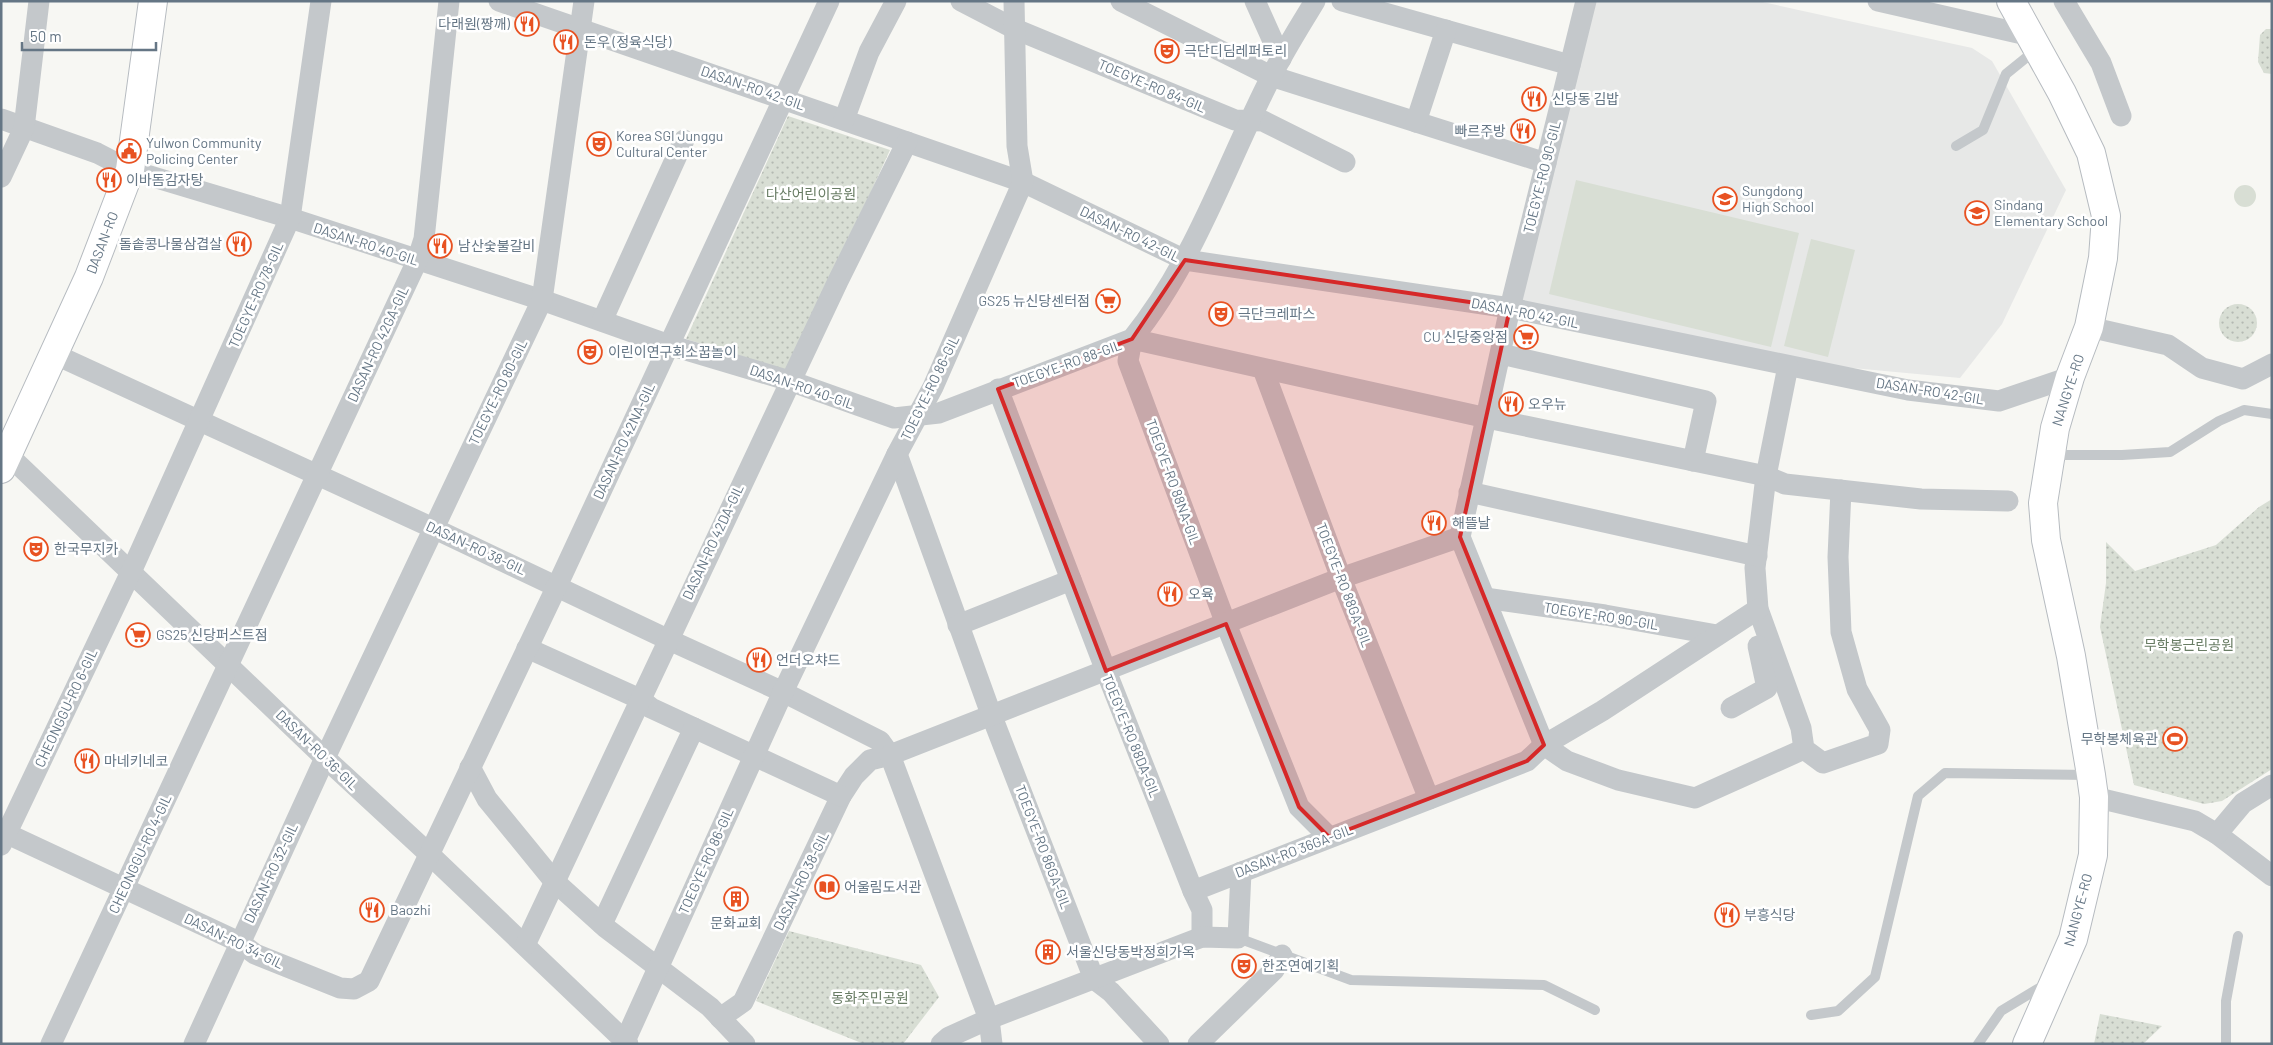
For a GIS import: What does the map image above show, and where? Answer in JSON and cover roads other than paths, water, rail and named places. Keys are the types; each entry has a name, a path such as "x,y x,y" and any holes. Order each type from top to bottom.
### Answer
{"main road":[{"name":"DASAN-RO","path":"4,457 89,277 130,170 153,1"},
{"name":"NANGYE-RO","path":"2011,1 2091,153 2106,216 2103,258 2089,327 2070,377 2055,428 2043,503 2046,540 2071,656 2093,786 2093,855 2073,938 2027,1044"}],"street":[{"path":"1,177 24,128 39,1"},
{"name":"TOEGYE-RO 78-GIL","path":"131,572 290,218 320,1"},
{"name":"DASAN-RO 42GA-GIL","path":"229,664 417,260 424,239 449,1"},
{"name":"DASAN-RO 42-GIL","path":"499,1 1023,182 1186,260 1510,308 1908,390 1999,402 2070,377"},
{"name":"TOEGYE-RO 80-GIL","path":"325,758 542,300 582,30 584,1"},
{"name":"DASAN-RO 42NA-GIL","path":"428,853 557,586 829,1"},
{"path":"844,120 868,52 896,1"},
{"name":"TOEGYE-RO 84-GIL","path":"961,1 1015,29 1235,120 1263,121 1345,162"},
{"path":"1014,1 1017,146 1023,182"},
{"path":"1255,1 1276,68"},
{"name":"TOEGYE-RO 88-GIL","path":"918,416 940,412 1132,339 1153,314 1186,260 1250,120 1276,68 1314,1"},
{"path":"1342,1 1570,65"},
{"name":"TOEGYE-RO 90-GIL","path":"1460,536 1468,492 1487,418 1510,308 1586,1"},
{"path":"1878,1 2034,42"},
{"path":"2064,1 2101,63 2121,116"},
{"path":"1134,4 1276,68 1416,122 1546,163"},
{"path":"1416,122 1446,30"},
{"name":"DASAN-RO 40-GIL","path":"1,119 97,153 130,170 290,218 542,300 669,345 790,381 894,418 918,416"},
{"path":"602,321 684,140"},
{"name":"DASAN-RO 42DA-GIL","path":"525,945 667,639 907,142"},
{"name":"TOEGYE-RO 86-GIL","path":"627,1042 658,967 783,692 897,454 933,387 1023,182"},
{"path":"2089,327 2168,345 2202,368 2243,379 2272,364"},
{"path":"1132,339 1487,418 1766,476 1785,484 1921,499 2008,501"},
{"name":"TOEGYE-RO 88NA-GIL","path":"1132,339 1128,361 1226,624 1299,807 1328,837"},
{"name":"DASAN-RO 38-GIL","path":"54,354 318,474 783,692 880,741 890,755 989,1019 992,1044"},
{"path":"1501,354 1706,401 1693,461"},
{"path":"1731,708 1767,688 1754,612 1755,568 1766,476 1788,366"},
{"name":"TOEGYE-RO 88GA-GIL","path":"1263,369 1341,578 1429,799"},
{"name":"TOEGYE-RO 88DA-GIL","path":"998,389 1193,891"},
{"name":"TOEGYE-RO 86GA-GIL","path":"897,454 991,714 1094,979"},
{"name":"DASAN-RO 36-GIL","path":"4,457 229,664 325,758 627,1042"},
{"path":"1754,612 1801,728 1804,749 1824,763 1878,744 1880,730 1857,689 1841,632 1838,557 1842,490"},
{"path":"1468,492 1757,556"},
{"path":"991,714 1106,671 1341,578 1460,536 1544,745 1567,761 1618,780 1695,798 1804,749"},
{"name":"CHEONGGU-RO 6-GIL","path":"3,836 131,572"},
{"path":"958,625 1071,580"},
{"name":"TOEGYE-RO 90-GIL","path":"1485,598 1605,615 1717,636"},
{"path":"1544,745 1602,711 1754,612"},
{"path":"527,648 640,699 651,708 842,796"},
{"name":"CHEONGGU-RO 4-GIL","path":"51,1044 229,664"},
{"name":"DASAN-RO 38-GIL","path":"720,1018 743,1002 842,796 854,776 870,760 890,755 991,714"},
{"path":"602,924 694,728"},
{"name":"DASAN-RO 36GA-GIL","path":"1193,891 1527,761 1544,745"},
{"name":"DASAN-RO 32-GIL","path":"194,1044 239,942 325,758"},
{"path":"470,768 487,799 544,866 554,881 602,924 710,1007 745,1044"},
{"path":"2093,786 2194,821 2217,834 2272,876"},
{"path":"2217,834 2243,803 2272,786"},
{"name":"DASAN-RO 34-GIL","path":"3,836 124,888 239,942 255,954 340,988 354,989 369,981 428,853"},
{"path":"941,1044 949,1037 989,1019 1202,937 1238,938 1241,872"},
{"path":"1193,891 1202,910 1202,937"},
{"path":"1206,1041 1274,970 1282,955"},
{"path":"1094,979 1111,992 1159,1044"}],"lane":[{"path":"1956,146 1983,130 2006,74 2034,42"},
{"path":"2051,454 2122,455 2170,452 2219,421 2244,410 2272,414"},
{"path":"1811,1016 1838,1011 1875,977 1918,796 1945,773 2093,786"},
{"path":"2226,1044 2226,1002 2238,936"},
{"path":"1238,938 1351,980 1544,985 1595,1010"},
{"path":"1978,1044 2001,1011 2056,979"}],"place":[{"name":"다래원(짱깨)","path":"527,24"},
{"name":"돈우 (정육식당)","path":"566,42"},
{"name":"극단디딤레퍼토리","path":"1167,51"},
{"name":"신당동 김밥","path":"1534,99"},
{"name":"빠르주방","path":"1523,131"},
{"name":"Korea SGI Junggu Cultural Center","path":"599,144"},
{"name":"Yulwon Community Policing Center","path":"129,151"},
{"name":"이바돔감자탕","path":"109,180"},
{"name":"Sungdong High School","path":"1725,199"},
{"name":"Sindang Elementary School","path":"1977,213"},
{"name":"돌솥콩나물삼겹살","path":"239,244"},
{"name":"남산숯불갈비","path":"440,246"},
{"name":"GS25 뉴신당센터점","path":"1108,301"},
{"name":"극단크레파스","path":"1221,314"},
{"name":"CU 신당중앙점","path":"1526,337"},
{"name":"이린이연구회소꿉놀이","path":"590,352"},
{"name":"오우뉴","path":"1511,404"},
{"name":"해뜰날","path":"1434,523"},
{"name":"한국무지카","path":"36,549"},
{"name":"오육","path":"1170,594"},
{"name":"GS25 신당퍼스트점","path":"138,635"},
{"name":"언더오챠드","path":"759,660"},
{"name":"무학봉체육관","path":"2175,739"},
{"name":"마네키네코","path":"87,761"},
{"name":"어울림도서관","path":"827,887"},
{"name":"문화교회","path":"736,899"},
{"name":"Baozhi","path":"372,910"},
{"name":"부흥식당","path":"1727,915"},
{"name":"서울신당동박정희가옥","path":"1048,952"},
{"name":"한조연예기획","path":"1244,966"}],"park label":[{"name":"다산어린이공원","path":"811,194"},
{"name":"무학봉근린공원","path":"2189,645"},
{"name":"동화주민공원","path":"870,998"}]}
